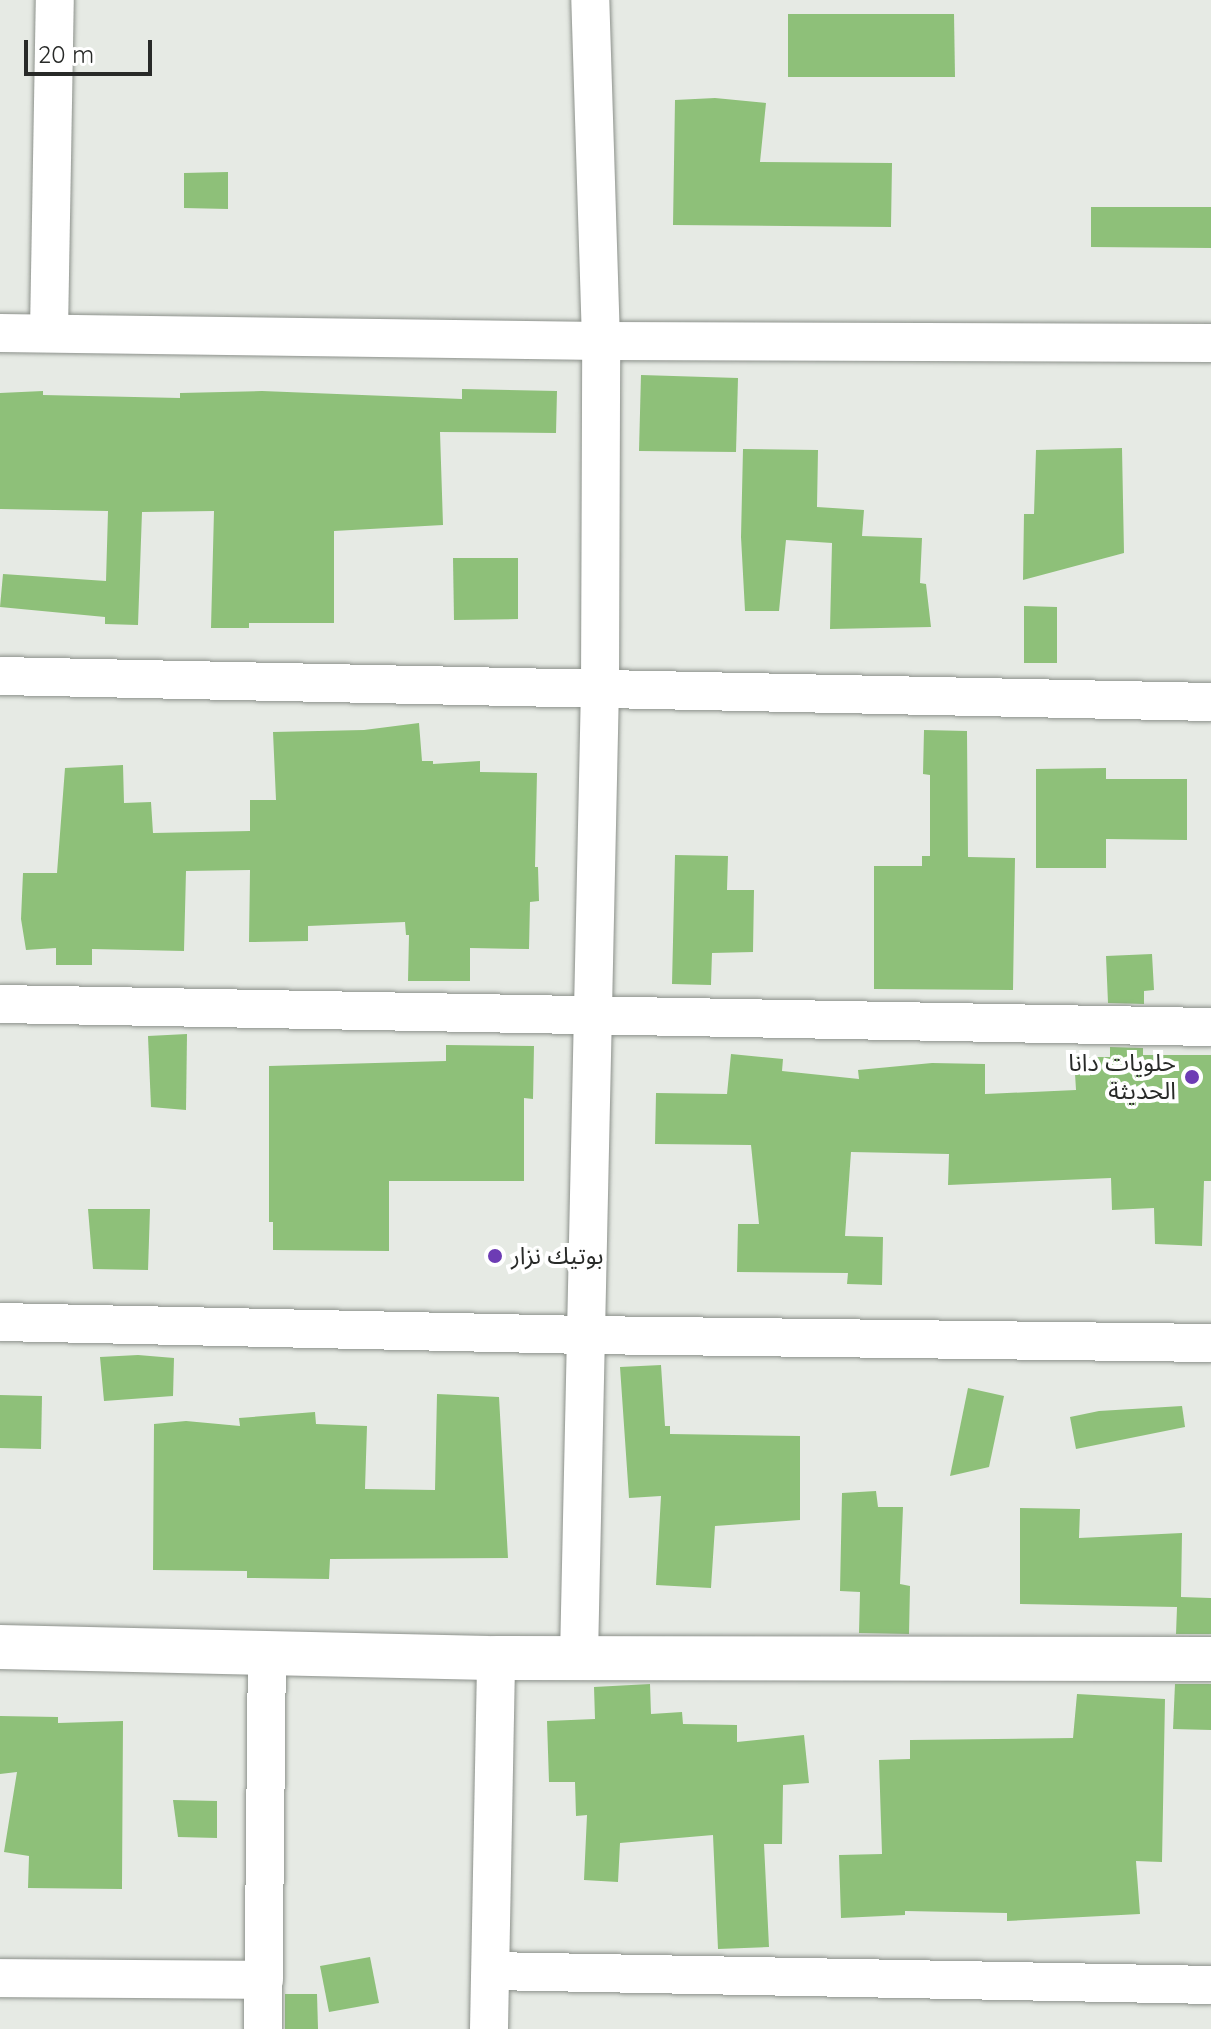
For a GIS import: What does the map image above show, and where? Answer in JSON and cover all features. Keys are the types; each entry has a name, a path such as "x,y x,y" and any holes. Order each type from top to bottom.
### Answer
{"street":[{"path":"49,332 55,0"},
{"path":"579,1657 600,690 601,341 590,0"},
{"path":"0,333 601,341 1211,343"},
{"path":"0,676 1211,702"},
{"path":"0,1004 1211,1027"},
{"path":"0,1322 585,1335 1211,1343"},
{"path":"0,1647 496,1658 1211,1659"},
{"path":"263,2029 267,1652"},
{"path":"489,2029 496,1658"},
{"path":"491,1971 1211,1985"},
{"path":"0,1978 264,1980"}],"building":[{"path":"788,14 954,14 955,77 788,77"},
{"path":"715,98 766,103 760,162 892,163 891,227 673,225 675,100"},
{"path":"228,172 228,209 184,208 184,173"},
{"path":"1091,207 1211,207 1211,248 1091,247"},
{"path":"641,375 738,378 736,452 639,451"},
{"path":"462,389 557,391 556,433 440,432 443,525 334,531 334,623 249,623 249,628 211,628 214,511 142,512 138,625 105,624 105,617 0,607 3,574 106,581 108,511 0,509 0,393 43,391 43,395 180,398 180,393 262,391 462,399"},
{"path":"1122,448 1124,553 1023,580 1024,514 1034,514 1036,450"},
{"path":"743,449 818,450 817,507 864,510 862,536 922,538 920,583 926,584 931,627 830,629 832,543 786,540 779,611 745,611 741,537"},
{"path":"453,558 518,558 518,619 454,620"},
{"path":"1024,606 1057,607 1057,663 1024,663"},
{"path":"419,723 422,761 433,761 433,764 480,761 480,772 537,773 535,867 538,867 539,901 530,902 529,949 470,948 470,981 408,981 409,935 406,935 405,922 308,926 308,941 249,942 250,870 186,871 184,951 92,949 92,965 56,965 56,948 26,950 21,919 23,873 57,873 65,768 123,765 124,803 151,802 153,833 250,831 250,800 276,800 273,732 364,730"},
{"path":"924,730 967,731 968,857 1015,858 1013,990 874,989 874,866 922,866 922,856 930,856 930,775 923,774"},
{"path":"1106,768 1106,779 1187,779 1187,840 1106,839 1106,868 1036,868 1036,769"},
{"path":"675,855 728,856 727,890 754,890 753,952 712,953 711,985 672,984"},
{"path":"1152,954 1154,990 1144,991 1144,1004 1108,1003 1106,956"},
{"path":"187,1034 186,1110 151,1107 148,1036"},
{"path":"446,1045 534,1046 533,1099 524,1098 524,1181 389,1181 389,1251 273,1250 273,1222 269,1222 269,1066 446,1061"},
{"path":"1110,1047 1143,1048 1143,1055 1211,1055 1211,1181 1204,1181 1202,1246 1155,1244 1154,1208 1112,1210 1111,1178 948,1185 949,1154 851,1152 845,1236 883,1237 882,1285 847,1284 848,1273 737,1272 738,1224 759,1224 751,1145 655,1144 656,1093 727,1094 731,1054 783,1059 782,1071 859,1079 858,1070 932,1063 985,1064 985,1094 1076,1090 1074,1057 1110,1057"},
{"path":"88,1209 150,1209 148,1270 93,1269"},
{"path":"138,1355 174,1358 173,1396 104,1401 100,1357"},
{"path":"661,1365 665,1426 670,1426 670,1434 800,1436 800,1520 715,1526 711,1588 656,1585 661,1496 629,1498 620,1367"},
{"path":"968,1388 1004,1396 989,1467 950,1476"},
{"path":"437,1394 499,1397 508,1558 330,1559 329,1579 247,1578 247,1571 153,1570 154,1424 186,1421 240,1426 239,1418 315,1412 316,1424 367,1426 365,1489 435,1490"},
{"path":"0,1395 42,1396 41,1449 0,1448"},
{"path":"1182,1406 1185,1427 1076,1449 1070,1417 1099,1411"},
{"path":"876,1491 878,1507 903,1507 900,1584 910,1586 909,1634 859,1633 860,1592 840,1591 842,1493"},
{"path":"1020,1508 1080,1509 1079,1538 1182,1533 1181,1597 1211,1598 1211,1634 1176,1634 1177,1607 1020,1604"},
{"path":"650,1684 651,1714 682,1712 683,1724 737,1725 737,1742 804,1735 809,1783 783,1785 782,1844 764,1844 769,1947 718,1949 713,1835 620,1843 618,1882 584,1880 587,1815 576,1816 575,1782 549,1782 547,1721 595,1719 594,1687"},
{"path":"1175,1684 1211,1684 1211,1730 1173,1729"},
{"path":"1077,1694 1165,1699 1162,1862 1136,1861 1140,1914 1007,1921 1007,1913 905,1911 905,1915 841,1918 839,1855 882,1854 879,1760 910,1759 910,1740 1073,1738"},
{"path":"0,1716 58,1717 58,1723 123,1721 122,1889 28,1888 29,1856 4,1852 17,1772 0,1774"},
{"path":"173,1800 217,1801 217,1838 178,1837"},
{"path":"370,1957 379,2003 329,2012 320,1966"},
{"path":"285,1994 317,1994 318,2029 285,2029"}],"place":[{"name":"حلويات دانا الحديثة","path":"1192,1077"},
{"name":"بوتيك نزار","path":"495,1256"}]}
